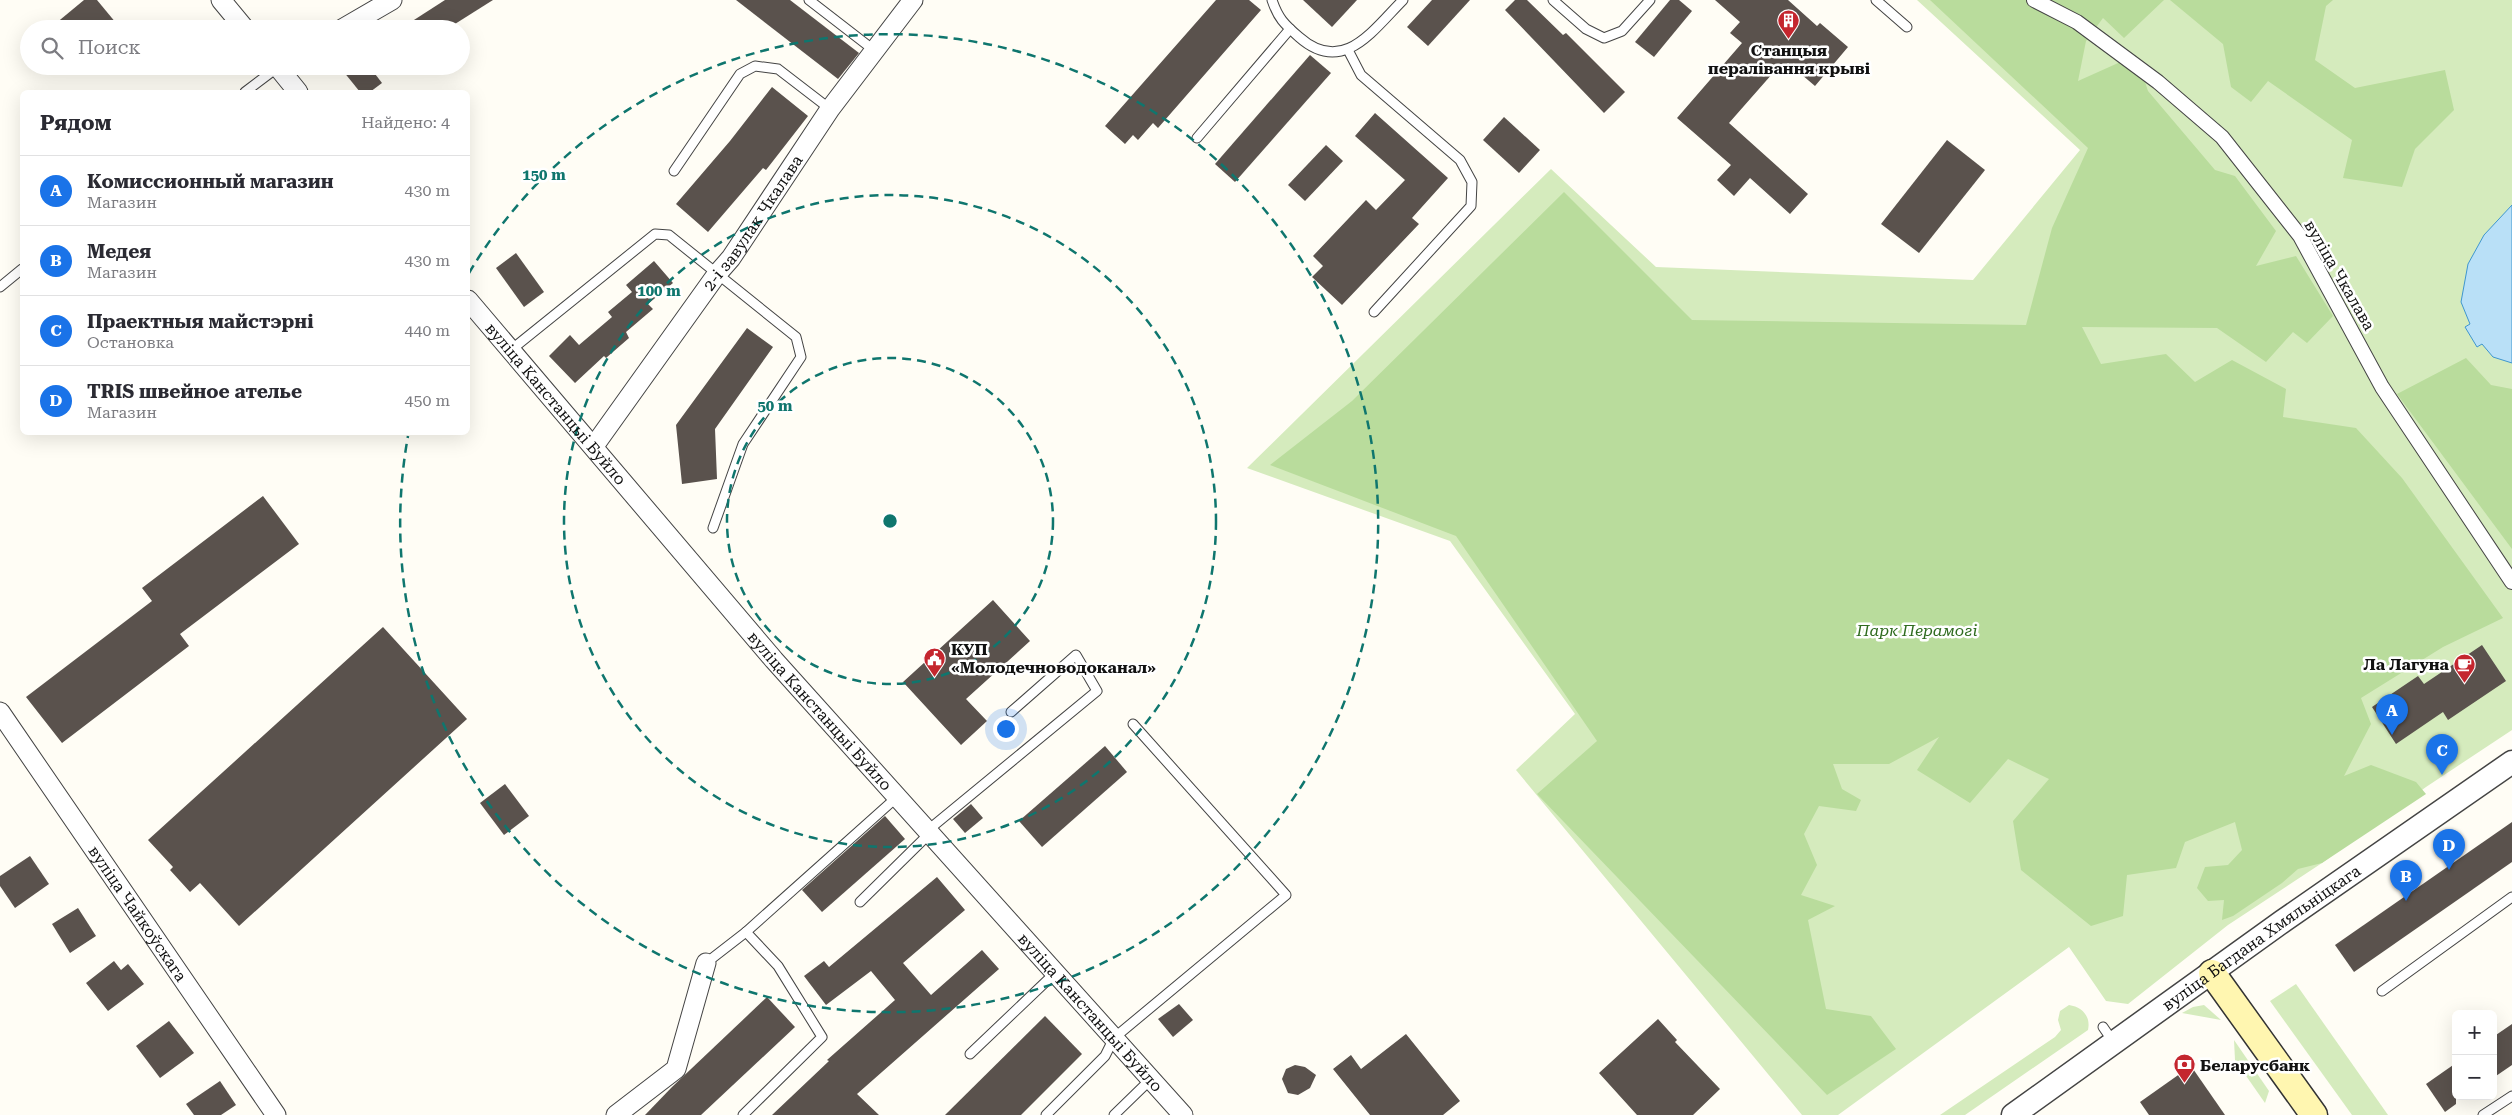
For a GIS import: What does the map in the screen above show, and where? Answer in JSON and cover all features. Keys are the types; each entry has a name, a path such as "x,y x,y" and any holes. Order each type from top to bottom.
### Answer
{"main road":[{"path":"2212,973 2314,1115"}],"street":[{"path":"221,0 238,20"},
{"path":"358,20 392,0"},
{"name":"2-і завулак Чкалава","path":"594,446 717,274 731,258 830,109 913,0"},
{"name":"вуліца Чкалава","path":"2034,0 2077,22 2158,82 2222,137 2300,236 2382,387 2512,582"},
{"path":"284,75 296,90"},
{"name":"вуліца Канстанцыі Буйло","path":"470,302 774,660 1183,1115"},
{"name":"вуліца Чайкоўскага","path":"0,712 276,1115"},
{"name":"вуліца Багдана Хмяльніцкага","path":"2013,1115 2108,1035 2212,973 2283,921 2512,762"},
{"path":"616,1115 676,1069 706,963"}],"lane":[{"path":"809,0 875,51"},
{"path":"1272,0 1278,17 1290,29 1310,46 1330,52 1348,50 1369,37 1403,0"},
{"path":"1553,0 1586,30 1604,38 1622,31 1650,0"},
{"path":"1876,0 1907,27"},
{"path":"1197,138 1290,29"},
{"path":"1348,50 1361,75 1460,160 1472,182 1471,206 1374,312"},
{"path":"674,171 740,74 755,66 778,69 830,109"},
{"path":"249,90 268,75"},
{"path":"511,350 655,234 669,235 796,337 801,357 742,444 713,528"},
{"path":"0,287 20,271"},
{"path":"860,902 928,833 1097,691 1076,655 1011,712"},
{"path":"1046,1115 1105,1056 1114,1038 1286,895 1133,724"},
{"path":"706,963 746,932 897,797"},
{"path":"2382,991 2512,897"},
{"path":"743,1115 822,1037 778,966 746,932"},
{"path":"970,1054 1055,973"},
{"path":"1114,1115 1151,1080"},
{"path":"2483,1115 2512,1096"}],"green space":[{"name":"Парк Перамогі","path":"1917,0 2512,0 2512,730 2426,787 2322,863 2228,925 2128,1004 2106,1001 2069,947 1838,1115 1802,1115 1516,770 1575,714 1450,541 1247,468 1551,169 1656,267 1973,280 2080,150"},
{"name":"Парк Перамогі","path":"1930,0 2164,0 2124,38 2103,18 2086,41 2078,81 2136,55 2148,91 2215,170 2235,176 2276,231 2256,266 2296,256 2333,316 2307,343 2293,332 2266,362 2217,328 2082,327 2101,364 2166,354 2195,382 2232,360 2286,389 2283,417 2356,428 2402,478 2503,618 2443,647 2361,698 2371,724 2344,776 2371,765 2416,782 2426,794 2322,863 2298,869 2282,883 2233,916 2222,920 2224,900 2208,901 2197,888 2205,867 2228,865 2242,850 2235,822 2185,842 2176,868 2127,875 2123,916 2091,926 2021,870 2013,821 2049,779 2008,759 1970,803 1917,770 1939,737 1889,764 1833,764 1842,789 1861,800 1856,811 1819,806 1804,834 1817,865 1801,895 1835,906 1808,920 1826,1009 1871,1016 1896,1049 1827,1095 1537,794 1597,741 1456,536 1270,465 1352,401 1564,192 1692,320 2026,325 2052,228 2088,148"},
{"path":"2170,0 2333,0 2326,6 2315,60 2355,88 2445,70 2454,110 2415,149 2402,187 2343,178 2352,140 2268,81 2251,102 2231,87 2223,44"},
{"path":"2466,358 2491,385 2512,389 2512,549 2397,394"},
{"path":"2296,984 2388,1115 2352,1115 2270,1001"},
{"path":"2069,1005 2082,1010 2087,1016 2088,1030 1965,1115 1940,1115 2055,1037 2061,1030 2058,1020 2060,1011"},
{"path":"2204,1005 2221,1020 2182,1013 2193,1007"},
{"path":"2234,1040 2269,1091 2265,1103 2235,1060"}],"water":[{"path":"2512,205 2512,363 2493,357 2482,344 2477,347 2465,327 2470,324 2461,302 2468,264 2484,235"}],"building":[{"path":"84,0 97,0 114,20 60,20"},
{"path":"445,0 493,0 461,20 414,20"},
{"path":"736,0 790,0 859,53 838,79"},
{"path":"1216,0 1249,0 1261,10 1158,128 1153,123 1138,140 1133,135 1125,144 1105,126"},
{"path":"1303,0 1357,0 1332,27"},
{"path":"1432,0 1470,0 1428,46 1407,27"},
{"path":"1515,0 1527,0 1563,35 1566,33 1625,92 1604,113 1505,10"},
{"path":"1670,0 1679,0 1692,11 1654,57 1635,42"},
{"path":"1715,0 1788,0 1817,26 1820,23 1848,47 1815,86 1788,63 1783,68 1780,65 1729,123 1808,194 1790,214 1750,178 1734,196 1717,180 1731,165 1677,118 1742,43 1730,33 1740,22"},
{"path":"1310,55 1331,73 1235,182 1215,164"},
{"path":"346,75 376,75 382,83 373,90 358,90"},
{"path":"772,87 808,116 766,170 763,168 708,232 676,204 730,141"},
{"path":"1375,113 1448,178 1412,218 1419,224 1342,305 1312,277 1323,266 1313,256 1366,200 1376,210 1405,180 1355,136"},
{"path":"1504,117 1540,150 1519,173 1483,140"},
{"path":"1947,140 1985,170 1919,253 1881,224"},
{"path":"1326,145 1343,161 1305,201 1288,185"},
{"path":"516,253 544,292 524,307 496,268"},
{"path":"654,261 673,283 648,304 653,309 626,332 629,338 606,358 604,356 575,383 549,356 570,335 579,345 612,317 608,312 632,292 626,285"},
{"path":"747,328 773,347 715,429 717,479 682,484 676,425"},
{"path":"263,496 299,544 180,634 189,646 62,743 26,697 152,601 142,588"},
{"name":"КУП «Молодечноводоканал»","path":"993,600 1030,641 966,699 987,721 961,745 903,682"},
{"path":"383,627 467,719 239,926 200,883 190,892 170,870 173,867 148,840"},
{"path":"2482,645 2506,681 2448,720 2443,712 2396,744 2372,707 2418,676 2424,684"},
{"path":"1105,746 1127,772 1042,847 1019,821"},
{"path":"505,784 529,816 504,835 480,803"},
{"path":"971,804 983,818 965,833 953,819"},
{"path":"885,816 905,839 822,912 802,890"},
{"path":"2512,822 2512,862 2354,972 2335,945"},
{"path":"30,856 49,884 15,908 0,886 0,876"},
{"path":"937,877 965,910 903,963 931,995 982,950 999,969 857,1094 879,1115 772,1115 829,1061 827,1060 895,1000 871,971 826,1005 804,976 824,961 829,967"},
{"path":"78,908 96,936 70,953 52,924"},
{"path":"114,961 121,970 128,964 144,984 108,1011 86,983"},
{"path":"767,997 795,1027 701,1115 645,1115 672,1087"},
{"path":"1179,1004 1193,1020 1173,1037 1158,1019"},
{"path":"1045,1016 1082,1054 1021,1115 945,1115"},
{"path":"1658,1019 1677,1040 1675,1042 1720,1089 1693,1115 1637,1115 1599,1073"},
{"path":"169,1021 194,1053 160,1078 136,1046"},
{"path":"2512,1024 2512,1065 2497,1075 2497,1055 2497,1034"},
{"path":"1406,1034 1460,1101 1443,1115 1370,1115 1333,1069 1351,1055 1361,1069"},
{"path":"1295,1065 1305,1067 1316,1075 1310,1088 1298,1095 1288,1093 1282,1079 1286,1069"},
{"name":"Беларусбанк","path":"2191,1066 2225,1115 2149,1115 2140,1102"},
{"path":"2452,1066 2452,1100 2456,1100 2456,1104 2445,1112 2426,1084"},
{"path":"220,1081 236,1105 221,1115 194,1115 186,1104"}],"place":[{"name":"Станцыя пералівання крыві","path":"1789,40"},
{"name":"КУП «Молодечноводоканал»","path":"935,677"},
{"name":"Ла Лагуна","path":"2465,683"},
{"name":"Комиссионный магазин","path":"2392,735"},
{"name":"Праектныя майстэрні","path":"2442,775"},
{"name":"TRIS швейное ателье","path":"2449,870"},
{"name":"Медея","path":"2406,901"},
{"name":"Беларусбанк","path":"2184,1084"}]}
